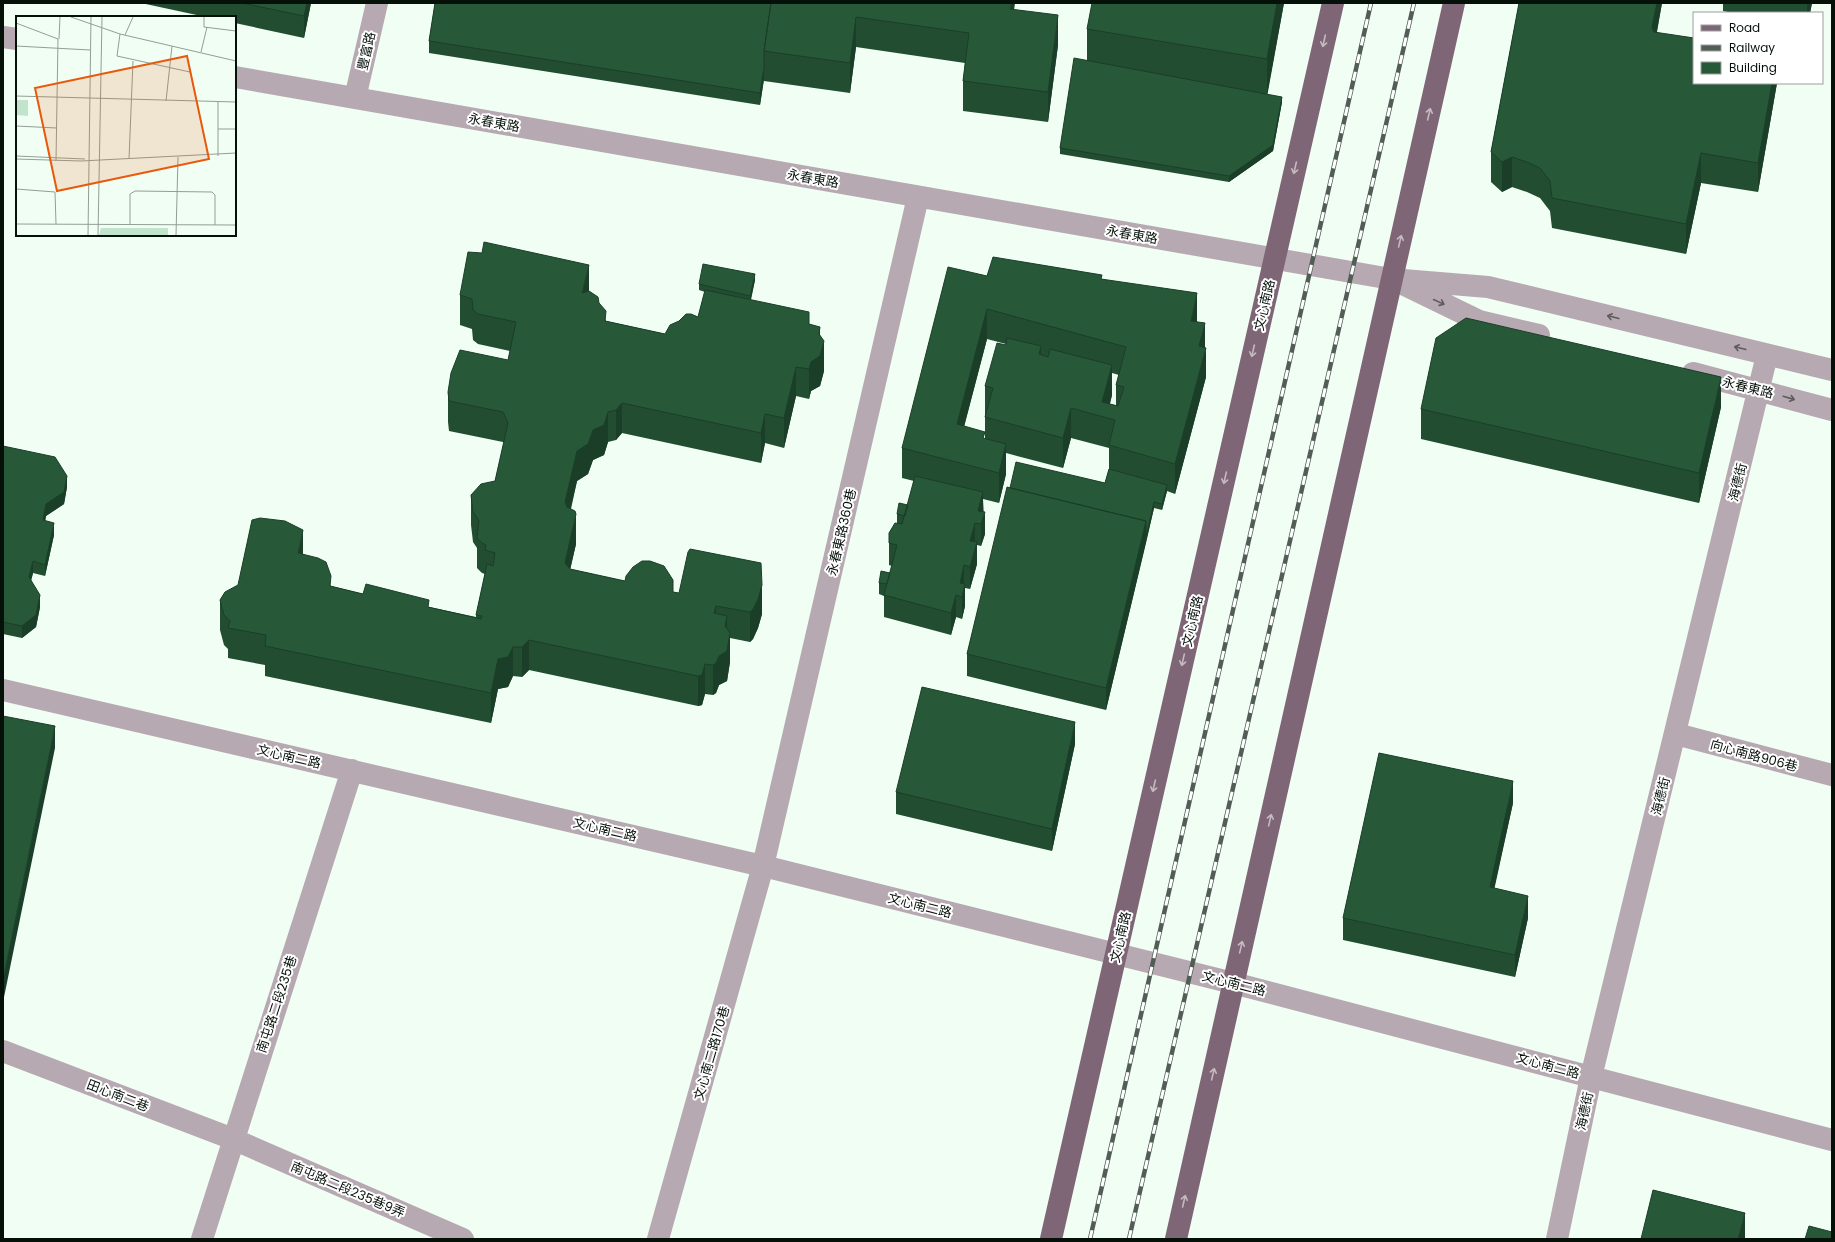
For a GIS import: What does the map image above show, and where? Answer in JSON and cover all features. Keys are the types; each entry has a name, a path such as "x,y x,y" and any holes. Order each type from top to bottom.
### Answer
{"main road":[{"name":"文心南路","path":"1051,1239 1333,3"},
{"path":"1176,1239 1454,3"}],"street":[{"name":"豐富路","path":"355,98 377,3"},
{"path":"3,37 16,39"},
{"name":"永春東路","path":"236,77 1392,279 1488,287 1832,370"},
{"name":"永春東路360巷","path":"763,866 918,197"},
{"name":"永春東路","path":"1392,279 1479,321 1555,339"},
{"name":"海德街","path":"1557,1239 1591,1077 1676,734 1759,390 1766,355"},
{"name":"永春東路","path":"1676,369 1832,410"},
{"name":"文心南二路","path":"3,690 763,866 1233,983 1832,1140"},
{"name":"向心南路906巷","path":"1676,734 1832,775"},
{"name":"南屯路二段235巷","path":"202,1239 352,770"},
{"name":"文心南二路170巷","path":"658,1239 763,866"},
{"name":"田心南二巷","path":"3,1051 233,1139"},
{"name":"南屯路二段235巷9弄","path":"233,1139 463,1239"}],"building":[{"path":"242,3 307,3 304,16"},
{"path":"435,3 771,3 760,93 429,41"},
{"path":"771,3 1011,3 1010,9 1058,15 1048,92 963,81 969,33 856,17 850,63 764,51"},
{"path":"1092,3 1277,3 1267,59 1087,29"},
{"path":"1519,3 1657,3 1652,27 1654,32 1693,38 1693,84 1772,84 1758,163 1701,153 1686,224 1552,198 1550,181 1540,168 1512,157 1502,162 1491,152"},
{"path":"1074,58 1282,97 1273,145 1229,176 1060,148"},
{"path":"484,242 589,265 582,293 589,291 598,297 599,303 606,311 605,321 665,334 670,325 679,321 686,314 691,314 698,317 705,290 809,312 809,324 820,327 819,334 824,341 820,356 811,362 809,369 796,367 784,418 765,414 761,433 622,403 616,410 608,412 604,425 593,430 588,444 577,451 565,502 567,507 575,511 576,514 565,563 570,569 625,581 626,576 633,567 642,561 650,561 664,566 673,580 673,592 679,593 688,552 690,549 761,563 762,585 758,599 750,612 716,606 714,613 727,616 725,626 730,633 727,651 719,656 716,663 713,665 705,664 702,675 698,676 529,640 522,647 513,647 508,657 498,659 491,693 265,646 266,635 228,628 230,621 224,615 220,600 225,592 238,585 252,520 260,518 285,521 303,530 298,553 318,558 326,562 331,576 330,586 363,594 366,584 429,600 428,607 481,619 482,616 476,615 487,564 493,566 495,553 485,550 486,545 477,538 479,521 473,512 471,495 481,484 495,481 508,423 503,412 449,401 448,392 451,373 460,350 508,360 516,322 478,314 473,310 472,299 460,295 468,252 482,253"},
{"path":"993,257 1102,275 1101,279 1197,293 1191,321 1205,323 1199,346 1206,348 1175,464 1109,445 1115,420 1071,408 1063,438 985,417 993,388 985,386 997,343 1006,345 1007,338 1041,346 1039,354 1048,357 1050,349 1112,365 1102,402 1118,406 1124,387 1116,385 1126,347 987,309 957,424 985,432 983,438 1006,444 999,473 902,448 948,267 987,276"},
{"path":"703,264 755,274 750,296 699,284"},
{"path":"1466,318 1721,377 1699,473 1421,409 1436,338"},
{"path":"3,446 55,457 67,476 64,492 46,504 43,520 54,523 45,565 33,561 29,577 40,595 36,615 22,626 3,622"},
{"path":"1016,462 1105,483 1109,469 1167,485 1162,504 1154,502 1146,537 1146,521 1010,488"},
{"path":"915,476 983,492 978,511 985,512 981,524 975,523 970,541 977,542 970,567 964,565 960,583 965,584 962,597 956,595 951,613 884,595 897,545 889,543 889,533 895,523 902,524"},
{"path":"1007,487 1146,521 1106,688 967,654"},
{"path":"899,503 908,505 905,516 897,514"},
{"path":"881,571 890,573 887,584 879,583"},
{"path":"922,687 1075,722 1052,829 896,792"},
{"path":"3,716 55,726 3,980"},
{"path":"1379,753 1513,781 1490,887 1528,896 1515,955 1343,918"},
{"path":"1653,1190 1745,1213 1738,1239 1641,1239"},
{"path":"1809,1226 1832,1232 1832,1239 1805,1239"}],"railway":[{"path":"1090,1239 1371,3"},
{"path":"1129,1239 1414,3"}]}
